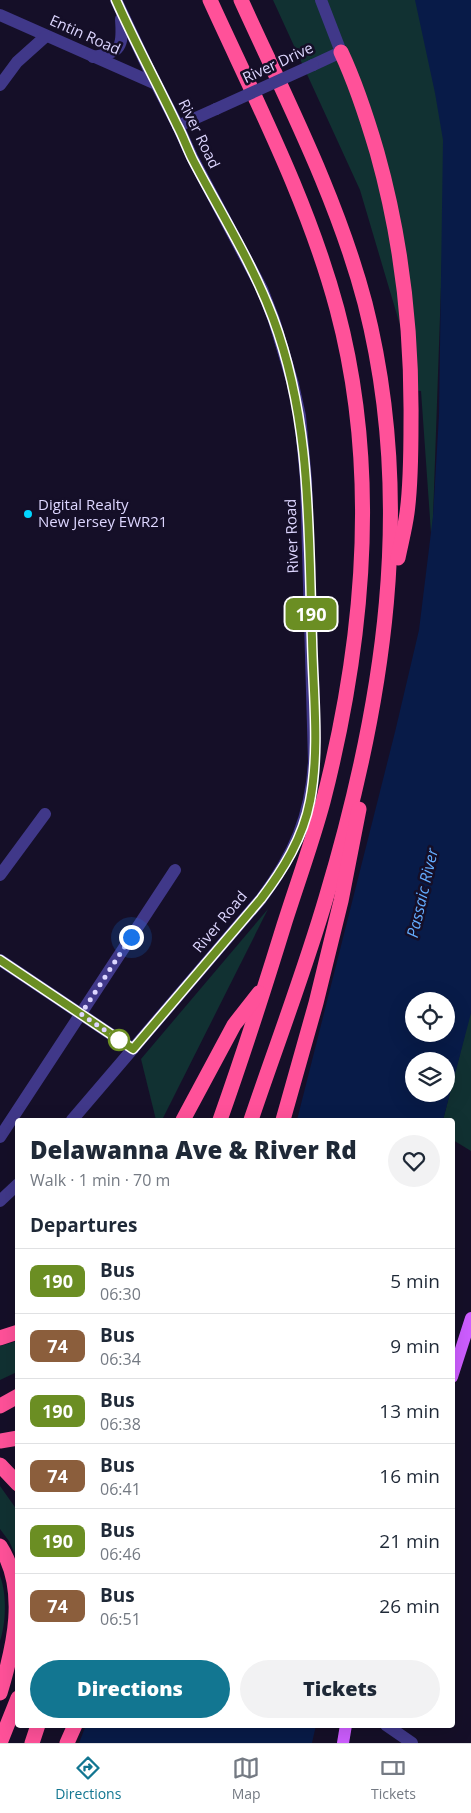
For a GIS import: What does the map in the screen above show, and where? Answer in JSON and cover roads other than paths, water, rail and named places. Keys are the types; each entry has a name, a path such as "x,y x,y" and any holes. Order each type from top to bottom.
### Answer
{"highway":[{"path":"199,0 237,60"},
{"path":"210,0 294,185 314,235 337,311 354,399 360,447 363,538 356,621 342,712 322,804 266,984 221,1118"},
{"path":"241,0 320,174 349,252 365,304 382,395 389,463 391,538 384,628"},
{"path":"285,1118 316,1003 349,866 358,816 370,718 384,628 407,512 411,434 411,362 409,326 401,262 389,199 363,107 341,52"},
{"path":"251,1118 308,956 326,898 356,786 370,718"},
{"path":"185,1118 234,1025 266,984"},
{"path":"0,1338 15,1333"},
{"path":"0,1406 15,1398"},
{"path":"0,1441 15,1438"},
{"path":"0,1465 15,1481"},
{"path":"0,1546 11,1571 15,1601"},
{"path":"0,1693 12,1646 15,1618"},
{"path":"0,1743 15,1706"},
{"path":"32,1743 37,1728"},
{"path":"67,1743 74,1728"}],"main road":[{"path":"455,1368 471,1318"},
{"path":"343,1743 346,1728"}],"street":[{"path":"321,0 341,52"},
{"path":"93,56 110,54 117,50 122,34 119,6"},
{"name":"River Road","path":"74,1118 268,890 283,867 302,828 312,786 314,760 306,480 300,416 293,384 274,320 262,289 192,157 119,6"},
{"name":"Entin Road","path":"0,15 156,84"},
{"path":"0,85 17,62 46,36"},
{"name":"River Drive","path":"178,126 341,52"},
{"path":"0,875 5,857 45,814"},
{"path":"0,1137 175,870"},
{"path":"0,960 133,1049"},
{"path":"0,1201 15,1187"},
{"path":"390,1728 412,1743"}],"water":[{"name":"Passaic River","path":"415,0 471,0 471,1013 455,1074 455,1052 405,1052 405,1102 448,1102 444,1118 298,1118 419,630 433,516 439,415 443,140"},
{"path":"85,1728 315,1728 312,1743 79,1743"}],"place":[{"name":"Digital Realty New Jersey EWR21","path":"28,514"}]}
